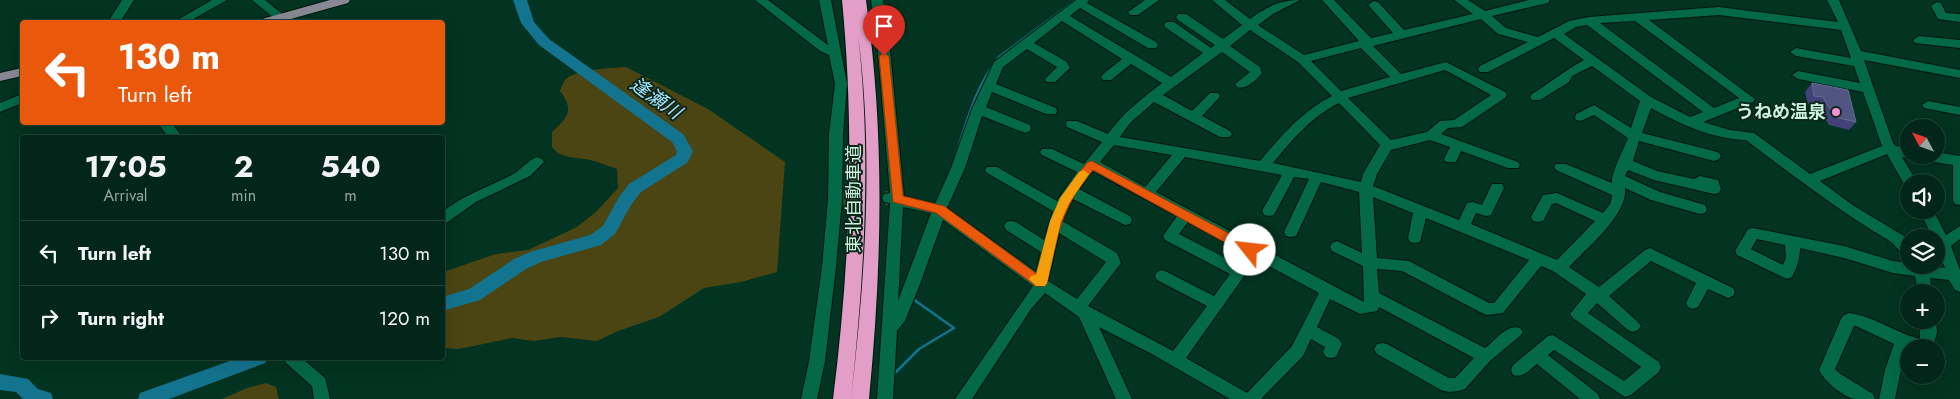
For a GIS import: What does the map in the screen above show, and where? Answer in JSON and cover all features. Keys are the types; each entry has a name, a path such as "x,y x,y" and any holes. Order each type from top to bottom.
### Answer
{"highway":[{"name":"東北自動車道","path":"842,399 854,294 858,208 856,82 848,0"},
{"name":"東北自動車道","path":"860,0 870,80 874,152 871,295 860,399"}],"main road":[{"path":"286,20 344,0"},
{"path":"0,77 20,72"}],"street":[{"path":"115,20 128,0"},
{"path":"184,20 221,0"},
{"path":"258,0 282,20"},
{"path":"761,0 824,48 836,54"},
{"path":"809,399 817,361 839,199 836,134 841,84 825,0"},
{"path":"877,0 883,40 893,198 885,399"},
{"path":"1134,12 1153,0"},
{"path":"1218,0 1250,25 1302,59 1341,96 1388,144 1394,145 1431,135 1445,124 1457,124 1501,95 1446,66 1341,96 1318,108 1289,135 1263,166"},
{"path":"963,399 1026,305 1040,290 1054,224 1070,191 1125,120 1171,83 1269,11 1294,0"},
{"path":"1328,0 1399,79"},
{"path":"1460,0 1483,15 1502,31 1538,41"},
{"path":"1302,59 1483,15 1514,3 1544,0"},
{"path":"1833,0 1846,27 1867,90 1890,149 1905,174"},
{"path":"888,329 897,321 913,284 940,210 958,168 978,109 998,65 1081,1 1152,45"},
{"path":"1374,5 1402,35"},
{"path":"1937,6 1942,16 1960,18"},
{"path":"1484,69 1572,24 1589,21 1719,11 1846,27"},
{"path":"1062,16 1171,83"},
{"path":"1182,17 1219,48"},
{"path":"1637,17 1749,99 1692,121"},
{"path":"1589,21 1714,113"},
{"path":"1170,25 1219,48 1256,70 1256,73 1241,84"},
{"path":"1555,33 1646,100 1719,133 1749,136 1849,210 1900,240"},
{"path":"1919,40 1960,44"},
{"path":"1025,43 1063,65 1064,68 1050,79"},
{"path":"1796,52 1856,58 1960,74"},
{"path":"1107,77 1131,58"},
{"path":"1536,97 1565,79 1567,74 1592,61"},
{"path":"1798,75 1867,90"},
{"path":"988,85 1051,111"},
{"path":"1154,96 1225,134"},
{"path":"1193,117 1214,96"},
{"path":"0,108 20,99"},
{"path":"1558,267 1615,209 1619,199 1618,175 1636,136 1646,100"},
{"path":"1928,105 1960,111"},
{"path":"978,109 1025,128"},
{"path":"1581,118 1594,109 1636,136 1714,156"},
{"path":"1072,124 1112,139 1317,176 1366,188 1558,267 1597,295 1633,326"},
{"path":"165,125 174,135"},
{"path":"1431,135 1513,165"},
{"path":"1046,152 1089,168 1148,194 1360,308 1372,307 1366,188 1370,174 1388,144"},
{"path":"1451,159 1457,144"},
{"path":"1809,180 1890,149 1900,151"},
{"path":"1148,194 1182,152"},
{"path":"1945,160 1960,163 1960,200"},
{"path":"445,217 473,198 525,172 537,162"},
{"path":"1625,163 1654,175 1714,189 1713,184 1700,181"},
{"path":"1561,167 1618,186 1700,208"},
{"path":"992,170 1061,209"},
{"path":"1269,212 1290,172"},
{"path":"1291,232 1317,176"},
{"path":"1462,227 1472,207 1486,211 1497,188"},
{"path":"1070,191 1124,220"},
{"path":"893,198 940,210 1040,283 1082,310 1244,399"},
{"path":"1538,217 1548,199 1557,198 1605,220"},
{"path":"1415,238 1420,210"},
{"path":"1175,360 1240,272 1170,236 1185,215"},
{"path":"1054,224 1112,257 1114,263 1082,310"},
{"path":"1011,226 1048,250"},
{"path":"1945,243 1960,231"},
{"path":"1792,240 1900,267"},
{"path":"1337,247 1369,263 1404,265 1487,310 1498,309 1538,259"},
{"path":"1945,247 1957,281"},
{"path":"1519,370 1553,341 1625,390 1652,367 1578,314 1597,295 1650,254 1728,292"},
{"path":"1937,274 1957,281"},
{"path":"1162,276 1217,304"},
{"path":"1693,303 1704,280"},
{"path":"1251,399 1298,351 1327,291"},
{"path":"1371,296 1485,356"},
{"path":"1082,310 1124,399"},
{"path":"1867,399 1833,378 1828,370 1849,319 1858,320 1902,339"},
{"path":"1307,329 1334,344 1331,352"},
{"path":"1382,349 1447,385 1459,384 1485,356 1515,332"},
{"path":"1887,399 1893,370 1900,351"},
{"path":"1537,355 1592,399"},
{"path":"294,360 319,383 322,399"}],"shaded area":[{"path":"626,67 708,109 785,162 777,272 741,282 704,288 659,317 618,331 597,341 561,337 534,341 512,338 459,349 445,348 445,271 496,254 528,250 577,227 597,211 618,188 617,169 593,161 560,154 552,147 552,132 568,113 567,103 560,91 565,80 577,73"},
{"path":"266,383 276,387 279,399 222,399 247,388"}],"building":[{"path":"1812,83 1848,90 1856,122 1835,117 1823,97 1814,96"}],"waterway":[{"name":"逢瀬川","path":"445,303 474,295 520,264 536,257 595,240 609,230 625,201 635,188 682,158 685,151 678,138 544,42 528,23 520,0"},
{"path":"959,145 980,88 999,57 1076,0"},
{"path":"894,374 919,349 954,328 913,299 914,297"},
{"name":"逢瀬川","path":"147,399 253,360"},
{"name":"逢瀬川","path":"0,382 21,385 32,396 44,399"}],"tunnel":[{"path":"843,199 888,198"}],"slow traffic":[{"path":"1035,279 1040,283 1055,221 1064,201 1083,174"}],"place":[{"name":"うねめ温泉","path":"1836,112"}],"route":[{"path":"884,56 897,199 940,210 1040,283 1055,221 1064,201 1075,184 1092,164 1250,250"}]}
